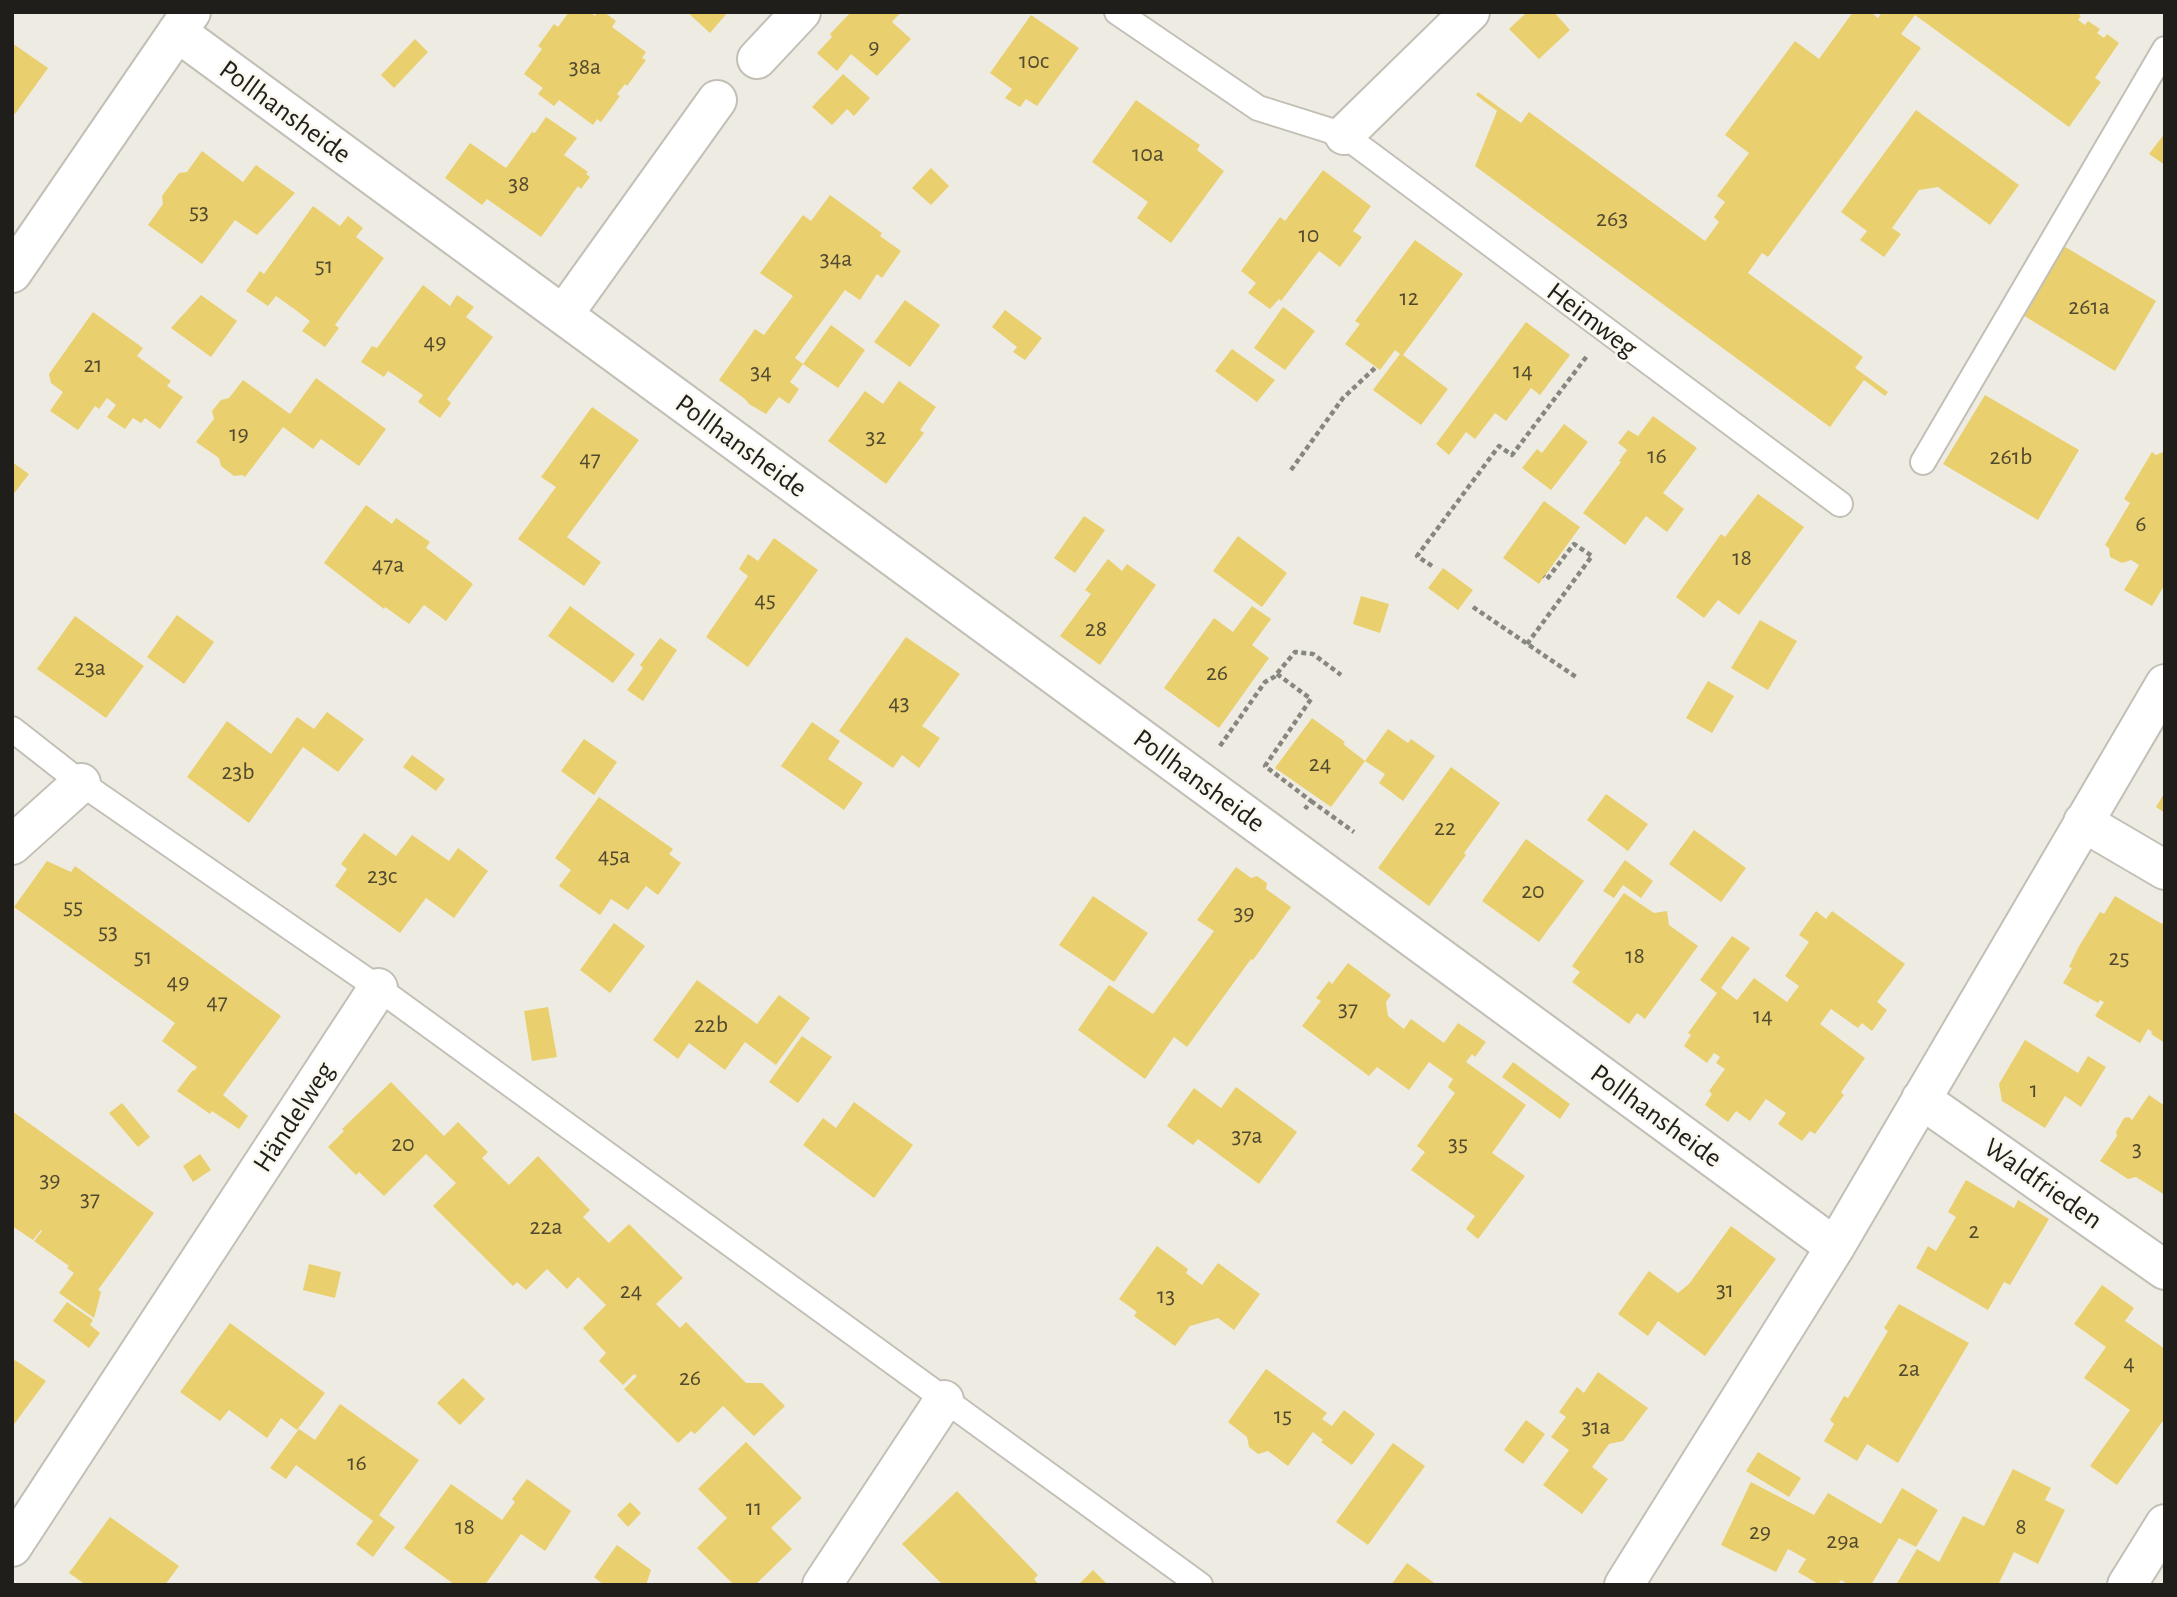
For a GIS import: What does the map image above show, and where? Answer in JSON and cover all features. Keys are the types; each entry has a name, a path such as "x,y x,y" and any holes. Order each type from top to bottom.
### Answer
{"street":[{"path":"757,59 800,12"},
{"path":"1344,135 1470,12"},
{"path":"12,273 184,22"},
{"name":"Pollhansheide","path":"184,22 563,315 1835,1247"},
{"path":"563,315 717,100"},
{"path":"1624,1585 1835,1247 2165,684"},
{"path":"12,845 81,783"},
{"path":"2083,822 2165,870"},
{"name":"Händelweg","path":"12,1548 378,988"},
{"name":"Waldfrieden","path":"1921,1099 2165,1270"},
{"path":"822,1585 944,1400"},
{"path":"2127,1585 2165,1524"}],"lane":[{"name":"Heimweg","path":"1117,12 1258,108 1344,135 1840,504"},
{"path":"1923,462 2165,49"},
{"path":"12,729 81,783 378,988 1200,1585"}],"path":[{"path":"1432,566 1417,556 1499,446 1512,455 1606,330"},
{"path":"1291,470 1343,398 1376,367"},
{"path":"1527,645 1592,556 1574,544 1547,579 1544,576"},
{"path":"1473,607 1576,677"},
{"path":"1196,779 1265,682 1277,674 1295,652 1313,654 1341,675"},
{"path":"1277,674 1311,699 1265,766 1354,832"},
{"path":"1282,841 1311,801"}],"building":[{"path":"569,12 590,12 595,16 597,12 604,12 616,21 612,27 646,52 642,58 646,60 627,86 625,84 617,94 620,96 601,122 597,119 593,125 559,100 554,106 538,94 543,88 524,74 542,49 538,46 554,24 558,27"},
{"path":"687,12 728,12 710,33"},
{"path":"851,12 901,12 892,22 911,39 877,76 851,54 837,71 817,53 832,37 830,34"},
{"path":"1527,12 1554,12 1570,30 1539,59 1509,29"},
{"path":"1853,12 1871,12 1878,18 1882,12 2076,12 2081,16 2078,20 2085,25 2088,21 2100,29 2097,33 2104,38 2107,34 2119,43 2095,78 2101,82 2069,127 1915,15 1901,34 1921,48 1768,257 1762,253 1748,273 1863,357 1855,368 1888,392 1885,396 1864,380 1830,427 1475,166 1497,111 1476,95 1478,92 1521,123 1529,112 1705,241 1719,222 1714,217 1725,202 1717,196 1749,153 1725,135 1795,41 1819,59"},
{"path":"1031,15 1079,48 1037,106 1026,99 1020,107 1005,98 1012,89 990,73"},
{"path":"415,39 428,52 394,88 381,75"},
{"path":"12,43 48,68 15,114 12,112"},
{"path":"843,74 870,98 854,116 847,109 832,125 812,107"},
{"path":"1136,100 1200,145 1197,150 1224,171 1171,243 1137,218 1148,202 1092,162"},
{"path":"1916,110 2019,185 1990,225 1938,187 1919,190 1892,228 1901,234 1884,257 1860,240 1867,231 1841,212"},
{"path":"546,117 577,138 564,155 588,172 586,174 590,177 581,189 578,186 541,237 487,199 482,205 445,178 470,143 506,168"},
{"path":"2165,133 2165,165 2149,154"},
{"path":"202,151 243,182 256,165 295,193 257,235 235,220 202,264 148,225 163,204 162,196 179,173 187,172"},
{"path":"931,168 949,186 931,205 912,188"},
{"path":"1323,170 1371,206 1353,231 1362,237 1340,267 1319,251 1281,301 1279,299 1270,309 1248,293 1256,283 1241,271 1280,217 1285,221"},
{"path":"830,195 882,233 880,236 901,251 882,278 877,274 860,300 845,290 795,358 803,364 790,382 799,389 789,404 779,397 766,414 719,380 755,329 764,335 793,296 760,273 803,215 811,221"},
{"path":"313,206 340,226 348,216 363,228 356,237 384,258 335,325 339,328 325,347 302,331 310,321 276,296 268,306 246,291 260,271 264,274"},
{"path":"1415,240 1463,274 1403,355 1448,389 1421,425 1373,390 1400,354 1395,350 1380,370 1345,344 1360,324 1355,321"},
{"path":"2062,245 2156,301 2115,371 2021,314"},
{"path":"423,285 450,306 457,295 474,307 466,317 493,337 447,399 451,403 440,418 418,402 423,395 388,371 384,377 361,362 372,346 377,348"},
{"path":"201,295 237,321 211,357 171,328"},
{"path":"905,300 940,325 910,367 874,342"},
{"path":"1283,307 1315,331 1285,370 1254,348"},
{"path":"1005,310 1042,338 1025,360 1013,352 1017,347 992,327"},
{"path":"93,312 143,348 137,356 171,381 167,386 183,397 160,429 145,418 141,423 133,418 125,429 107,417 116,405 107,398 99,409 95,406 78,430 50,411 63,392 51,383 49,374"},
{"path":"1526,322 1570,355 1540,395 1531,388 1506,421 1495,413 1475,439 1466,432 1449,455 1436,444"},
{"path":"831,325 865,350 838,388 803,364"},
{"path":"1232,349 1275,380 1257,402 1215,371"},
{"path":"316,378 386,429 359,466 321,439 313,449 283,427 245,477 234,476 221,466 219,458 196,442 214,419 212,411 221,400 229,398 243,380 290,414"},
{"path":"899,381 936,407 920,430 924,433 886,484 828,441 865,391 883,404"},
{"path":"1985,395 2079,450 2038,520 1943,464"},
{"path":"592,407 639,440 567,537 601,562 584,586 518,539 556,487 541,477"},
{"path":"1653,416 1697,448 1663,493 1684,509 1667,532 1646,516 1625,545 1583,513 1627,450 1618,443 1628,430 1638,436"},
{"path":"1564,424 1588,442 1551,490 1522,468 1537,449 1542,453"},
{"path":"2165,451 2165,584 2152,606 2124,590 2139,565 2131,560 2122,563 2110,557 2109,548 2105,545 2130,503 2124,499 2152,452 2156,455"},
{"path":"12,462 29,474 12,496"},
{"path":"1758,494 1804,527 1739,615 1718,600 1704,618 1676,597 1721,534 1725,537"},
{"path":"1544,501 1580,527 1539,584 1503,558"},
{"path":"366,505 392,524 396,518 430,542 426,548 473,584 446,621 424,605 409,624 385,607 384,609 324,563"},
{"path":"1084,516 1105,530 1075,573 1054,558"},
{"path":"1238,536 1287,573 1262,607 1213,571"},
{"path":"774,538 818,570 748,667 706,637 748,576 739,569 748,554 758,561"},
{"path":"1108,559 1122,571 1127,564 1156,585 1100,665 1060,636 1091,594 1085,590"},
{"path":"1443,568 1473,590 1458,610 1428,588"},
{"path":"1361,596 1389,604 1380,633 1353,624"},
{"path":"570,606 635,654 613,683 548,636"},
{"path":"1252,606 1271,619 1252,645 1269,658 1219,728 1164,688 1214,618 1233,632"},
{"path":"177,615 214,642 184,684 147,657"},
{"path":"75,616 144,666 106,718 37,669"},
{"path":"1760,620 1797,641 1768,690 1731,668"},
{"path":"906,637 960,674 922,726 940,738 919,768 902,755 893,768 839,731"},
{"path":"660,638 677,650 643,701 627,690 643,668 640,665"},
{"path":"1708,681 1734,696 1712,733 1686,718"},
{"path":"327,712 364,739 338,772 303,747 249,823 187,777 227,721 271,754 297,717 314,729"},
{"path":"1312,718 1345,742 1343,744 1365,761 1331,807 1275,768"},
{"path":"812,722 840,741 828,759 863,783 844,810 781,766"},
{"path":"1388,729 1408,743 1411,739 1435,756 1403,801 1379,783 1385,774 1365,761"},
{"path":"584,739 617,762 594,795 561,771"},
{"path":"412,755 445,779 436,791 403,767"},
{"path":"1451,767 1500,803 1429,906 1378,868"},
{"path":"2165,792 2165,813 2156,807"},
{"path":"1606,794 1648,824 1628,851 1587,820"},
{"path":"599,797 673,849 669,854 681,863 658,895 646,886 628,910 611,899 600,915 559,886 571,870 555,858"},
{"path":"1694,830 1746,868 1721,902 1669,864"},
{"path":"364,833 396,856 412,835 449,861 458,848 488,871 454,918 426,898 400,933 335,886 347,869 341,864"},
{"path":"1526,839 1584,881 1539,942 1482,901"},
{"path":"1625,860 1653,881 1641,898 1623,885 1614,898 1603,891"},
{"path":"47,861 71,872 75,866 281,1016 223,1095 248,1116 239,1129 212,1111 210,1114 177,1091 197,1067 162,1041 175,1023 14,907"},
{"path":"1236,867 1251,878 1257,876 1267,883 1266,889 1291,907 1187,1047 1174,1037 1145,1079 1078,1030 1109,985 1153,1014 1214,931 1197,920"},
{"path":"1624,893 1654,913 1667,911 1669,925 1698,946 1645,1019 1637,1013 1629,1024 1572,982 1580,972 1572,966"},
{"path":"1093,896 1148,933 1114,982 1059,945"},
{"path":"2115,896 2162,924 2165,919 2165,1043 2148,1029 2140,1043 2095,1016 2104,1002 2100,1000 2098,1003 2063,983 2072,968 2069,967 2078,948 2100,912 2104,914"},
{"path":"1816,911 1826,919 1832,911 1905,964 1877,1002 1887,1010 1872,1031 1862,1023 1858,1028 1831,1009 1820,1024 1865,1058 1841,1092 1844,1095 1815,1134 1810,1131 1802,1141 1778,1124 1786,1113 1766,1099 1750,1121 1736,1111 1728,1122 1705,1105 1712,1094 1709,1091 1725,1069 1716,1063 1720,1057 1714,1053 1707,1063 1684,1046 1691,1035 1688,1033 1717,993 1700,980 1732,936 1750,948 1721,988 1737,1000 1754,978 1787,1002 1799,986 1785,976 1809,942 1799,935"},
{"path":"614,923 645,946 610,993 580,970"},
{"path":"1348,963 1391,995 1386,1002 1388,1016 1404,1029 1411,1019 1444,1043 1458,1023 1486,1042 1475,1057 1472,1054 1466,1062 1526,1105 1492,1153 1525,1176 1478,1239 1466,1229 1475,1216 1411,1170 1425,1152 1417,1146 1455,1093 1448,1087 1453,1079 1429,1062 1409,1090 1377,1067 1369,1076 1302,1026 1321,1001 1316,998 1329,981 1332,984"},
{"path":"697,980 757,1024 779,995 810,1018 776,1065 745,1042 725,1070 689,1043 678,1059 653,1040"},
{"path":"548,1007 557,1057 532,1061 524,1011"},
{"path":"802,1036 832,1057 798,1103 769,1082"},
{"path":"2025,1040 2078,1073 2088,1056 2106,1067 2081,1107 2065,1096 2045,1128 2002,1101 1999,1084"},
{"path":"1513,1062 1570,1104 1560,1119 1502,1077"},
{"path":"391,1082 444,1136 458,1122 488,1152 482,1158 509,1185 538,1156 590,1210 583,1217 609,1243 629,1224 683,1278 656,1304 680,1328 686,1322 746,1383 762,1383 785,1406 754,1436 723,1406 695,1434 691,1431 678,1443 624,1389 637,1376 634,1374 623,1385 599,1361 606,1353 583,1328 606,1305 578,1277 567,1289 547,1269 526,1290 517,1282 513,1286 433,1206 456,1183 426,1154 384,1196 359,1172 356,1175 328,1147 344,1131 342,1129"},
{"path":"1236,1087 1297,1132 1259,1184 1198,1139 1193,1145 1167,1126 1194,1088 1221,1108"},
{"path":"2149,1095 2165,1106 2165,1195 2136,1177 2128,1179 2100,1161 2117,1136 2116,1132 2124,1118 2129,1117 2132,1120"},
{"path":"854,1102 913,1145 874,1198 803,1145 823,1118 836,1128"},
{"path":"122,1103 150,1137 138,1147 109,1113"},
{"path":"12,1111 154,1213 98,1290 101,1292 94,1318 59,1293 74,1273 67,1268 69,1266 34,1241 42,1231 33,1240 12,1226"},
{"path":"200,1154 211,1170 193,1182 183,1166"},
{"path":"1966,1180 2014,1208 2018,1200 2049,1219 2010,1285 2004,1282 1988,1310 1916,1268 1928,1246 1936,1251 1956,1217 1948,1212"},
{"path":"1731,1226 1776,1259 1705,1356 1658,1321 1648,1336 1618,1314 1649,1271 1678,1293 1689,1284"},
{"path":"1157,1246 1188,1269 1186,1273 1202,1285 1218,1263 1260,1294 1234,1330 1218,1318 1190,1326 1175,1346 1134,1316 1137,1312 1119,1299"},
{"path":"309,1264 341,1272 335,1298 303,1290"},
{"path":"2102,1285 2134,1308 2125,1321 2165,1349 2165,1418 2117,1485 2090,1466 2130,1410 2084,1378 2106,1347 2074,1324"},
{"path":"67,1302 93,1320 90,1325 100,1333 89,1348 53,1321"},
{"path":"1899,1304 1969,1343 1898,1463 1867,1444 1857,1461 1824,1441 1834,1424 1830,1420 1844,1396 1848,1398 1888,1331 1884,1328"},
{"path":"230,1323 325,1393 297,1430 281,1418 267,1438 229,1410 220,1421 180,1392"},
{"path":"15,1360 46,1381 12,1427 12,1363"},
{"path":"1266,1369 1327,1413 1322,1419 1332,1426 1344,1410 1375,1434 1352,1465 1321,1442 1323,1440 1313,1432 1288,1466 1268,1451 1258,1454 1249,1447 1247,1437 1228,1422"},
{"path":"1598,1372 1648,1408 1623,1441 1609,1444 1592,1467 1608,1479 1582,1514 1543,1485 1569,1450 1551,1437 1566,1417 1559,1412 1577,1387 1584,1393"},
{"path":"463,1378 485,1399 460,1425 437,1403"},
{"path":"340,1404 419,1460 379,1515 395,1527 373,1557 356,1544 373,1521 296,1465 286,1479 270,1468 299,1429 315,1440"},
{"path":"1526,1420 1545,1434 1523,1464 1504,1450"},
{"path":"746,1442 802,1498 771,1528 792,1549 755,1585 734,1585 697,1548 727,1518 698,1489"},
{"path":"1393,1443 1425,1466 1368,1545 1336,1522"},
{"path":"1758,1452 1801,1478 1789,1497 1746,1471"},
{"path":"2013,1469 2051,1488 2045,1500 2065,1510 2038,1564 2014,1552 1998,1585 1896,1585 1917,1549 1939,1562 1963,1516 1984,1526"},
{"path":"527,1479 571,1511 545,1551 521,1534 485,1585 455,1585 404,1548 451,1484 502,1520 515,1502 512,1499"},
{"path":"1751,1482 1814,1515 1828,1493 1881,1524 1902,1488 1938,1510 1916,1547 1899,1538 1871,1585 1849,1585 1841,1580 1838,1585 1820,1585 1798,1572 1806,1559 1788,1549 1776,1572 1721,1545"},
{"path":"957,1491 1038,1575 1034,1579 1039,1585 943,1585 902,1544"},
{"path":"630,1502 641,1513 628,1527 617,1515"},
{"path":"110,1517 179,1566 165,1585 86,1585 69,1573"},
{"path":"617,1545 651,1570 646,1585 604,1585 594,1577"},
{"path":"1407,1563 1437,1585 1391,1585"},
{"path":"1093,1570 1108,1585 1078,1585"}]}
